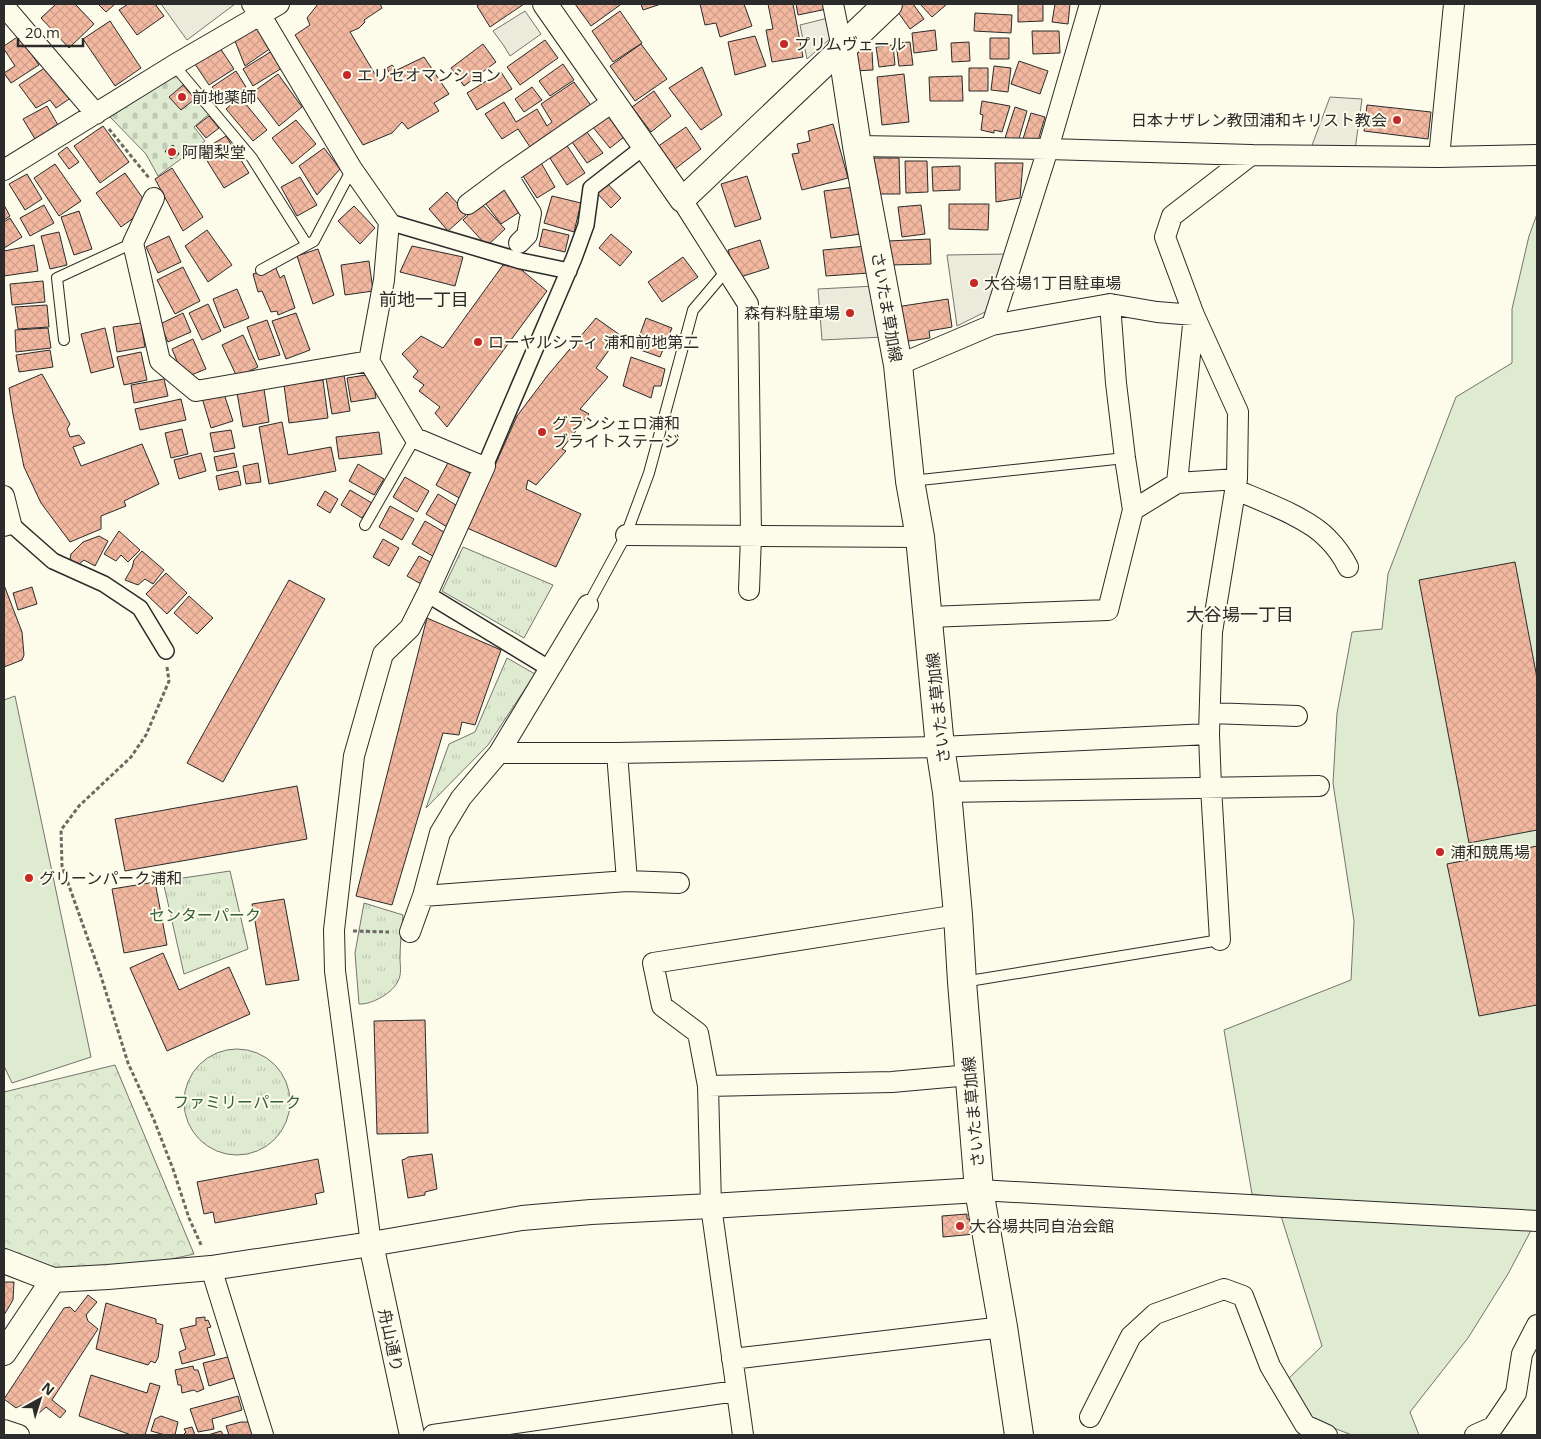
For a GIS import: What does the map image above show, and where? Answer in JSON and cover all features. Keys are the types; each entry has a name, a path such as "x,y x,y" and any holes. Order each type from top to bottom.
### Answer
{"main road":[{"path":"842,48 888,4"},
{"name":"さいたま草加線","path":"842,48 857,146 898,365 910,481 920,537 940,747 947,792 979,1190 1004,1327 1019,1435"}],"street":[{"path":"4,170 174,65 256,9 279,4"},
{"path":"544,4 682,200 748,304 751,536 749,590"},
{"path":"682,200 842,48 833,4"},
{"path":"992,324 1048,149 1090,4"},
{"path":"1439,158 1454,4"},
{"path":"4,6 96,114"},
{"path":"256,9 352,169 389,222 521,261 569,271"},
{"path":"468,204 614,101"},
{"path":"371,1244 370,1224 335,971 334,930 354,756 383,654 410,628 485,466 569,271 586,225 591,188 645,146"},
{"path":"857,146 1439,158 1537,155"},
{"path":"1220,940 1209,734 1212,632 1237,484 1238,412 1194,315 1165,236 1172,216 1251,155"},
{"path":"507,175 531,213 527,235 519,243"},
{"path":"154,198 133,242 160,362 196,391 369,361"},
{"path":"389,222 384,280 369,361 415,438 485,466"},
{"path":"898,365 992,324 1110,304 1157,312 1194,315"},
{"path":"929,617 1108,610 1133,510 1116,383 1110,304"},
{"path":"1178,482 1194,315"},
{"path":"1133,510 1178,482 1237,484 1327,537 1342,555 1348,567"},
{"path":"4,496 7,525 53,561 104,584 140,608 166,651"},
{"path":"626,535 920,537"},
{"path":"427,594 550,669"},
{"path":"410,932 423,896 440,833 461,798 498,753 588,606"},
{"path":"1210,713 1297,716"},
{"path":"498,753 616,753 940,747 1209,734"},
{"path":"616,753 627,882"},
{"path":"947,792 1319,786"},
{"path":"423,896 627,882 679,883"},
{"path":"743,1435 711,1206 708,1086 698,1033 662,1006 654,963 958,915"},
{"path":"708,1086 892,1082 970,1075"},
{"path":"4,1261 53,1280 108,1277 211,1268 371,1244 522,1218 591,1212 979,1190 1537,1221"},
{"name":"舟山通り","path":"371,1244 412,1435"},
{"path":"211,1268 263,1435"},
{"path":"4,1353 53,1280"},
{"path":"1090,1417 1132,1336 1155,1314 1224,1289 1243,1296 1270,1366 1306,1426 1327,1435"},
{"path":"1475,1435 1493,1427 1516,1393 1522,1354 1537,1325"},
{"path":"732,1359 1004,1327"},
{"path":"433,1435 736,1391"},
{"path":"4,1430 19,1435"}],"lane":[{"path":"174,65 252,158 307,245"},
{"path":"261,270 314,241 352,169"},
{"path":"64,340 57,278 133,242"},
{"path":"588,606 626,535 650,473 693,310 726,271"},
{"path":"365,525 415,438"},
{"path":"910,481 1125,458"},
{"path":"962,982 1220,940"}],"path":[{"path":"96,114 149,176 154,198"},
{"path":"166,651 169,682 146,735 131,757 79,806 61,830 62,866 100,973 128,1063 154,1120 189,1218 211,1268"},
{"path":"334,930 410,932"}],"green space":[{"path":"176,75 209,114 194,127 205,141 158,176 146,154 110,117"},
{"name":"浦和競馬場","path":"1537,214 1537,1219 1508,1274 1468,1338 1410,1412 1419,1435 1352,1435 1315,1421 1287,1380 1322,1346 1275,1197 1252,1194 1224,1030 1351,980 1354,921 1333,783 1337,713 1352,632 1382,629 1388,574 1456,397 1512,363 1512,309 1529,236"},
{"path":"463,547 553,585 524,638 442,591"},
{"path":"507,658 535,674 488,745 426,808 449,744 475,732"},
{"name":"グリーンパーク浦和","path":"15,696 91,1057 12,1083 4,1066 4,700"},
{"name":"センターパーク","path":"230,871 248,949 184,974 163,881"},
{"path":"364,903 403,915 399,978 387,994 369,1003 359,1004 355,953"},
{"name":"ファミリーパーク","path":"237,1049 257,1053 275,1064 286,1082 290,1102 286,1122 275,1140 257,1151 237,1155 217,1151 199,1140 188,1122 184,1102 188,1082 199,1064 217,1053"},
{"path":"115,1065 194,1254 109,1273 54,1267 4,1248 4,1092"}],"shaded area":[{"path":"161,4 235,4 187,40"},
{"path":"525,11 541,34 510,56 493,31"},
{"path":"828,18 831,38 807,59 800,25"},
{"path":"1330,97 1362,99 1355,150 1311,148"},
{"name":"大谷場1丁目駐車場","path":"1007,254 987,311 957,326 947,255"},
{"name":"森有料駐車場","path":"875,286 884,337 822,340 818,289"}],"building":[{"path":"56,4 75,4 94,24 69,48 41,18"},
{"path":"98,4 115,4 106,12"},
{"path":"128,4 155,4 164,16 137,35 119,10"},
{"name":"エリセオマンション","path":"318,4 380,4 382,8 364,20 365,22 359,28 350,32 379,81 390,75 387,68 392,65 397,70 424,57 449,94 434,103 439,111 408,129 402,122 392,133 363,145 295,35 310,25 307,18"},
{"path":"480,4 524,4 490,27 477,6"},
{"path":"575,4 618,4 620,5 591,26"},
{"path":"641,4 661,4 643,10"},
{"path":"700,4 744,4 752,26 720,37 716,23 705,25"},
{"name":"プリムヴェール","path":"768,4 793,4 803,57 772,62 766,30 773,29"},
{"path":"796,4 825,4 827,9 798,15"},
{"path":"901,4 913,4 924,19 910,29 895,8"},
{"path":"920,4 947,4 932,17"},
{"path":"1018,4 1043,4 1043,21 1018,22"},
{"path":"1055,4 1070,4 1068,24 1052,22"},
{"path":"620,11 642,43 613,62 592,31"},
{"path":"975,13 1012,15 1011,33 974,31"},
{"path":"110,21 141,68 115,86 83,39"},
{"path":"256,27 271,48 245,66 235,41"},
{"path":"935,30 937,50 914,53 912,33"},
{"path":"1032,31 1059,31 1060,53 1033,54"},
{"path":"19,36 39,65 11,83 4,73 15,66 4,46"},
{"path":"755,36 766,66 735,75 728,42"},
{"path":"990,38 1009,38 1009,59 990,59"},
{"path":"545,40 558,58 520,85 507,67"},
{"path":"910,42 913,65 899,66 896,43"},
{"path":"969,42 970,61 952,62 951,43"},
{"path":"483,44 496,62 464,86 451,68"},
{"path":"641,44 667,79 635,101 610,66"},
{"path":"893,45 895,65 879,67 876,47"},
{"path":"220,48 234,69 209,85 195,64"},
{"path":"272,51 282,68 253,86 243,69"},
{"path":"872,51 873,70 853,71 852,52"},
{"path":"1019,61 1048,71 1040,94 1011,84"},
{"path":"563,64 574,80 550,96 539,81"},
{"path":"49,65 72,97 56,108 50,100 36,108 19,85"},
{"path":"994,66 1011,68 1008,92 991,90"},
{"path":"702,67 722,115 701,130 669,88"},
{"path":"969,68 988,68 988,91 969,91"},
{"path":"236,71 246,87 222,102 212,87"},
{"path":"501,72 512,89 477,110 467,93"},
{"path":"278,74 302,107 279,126 253,92"},
{"path":"904,74 909,122 882,125 877,77"},
{"path":"962,76 963,101 930,101 929,77"},
{"path":"574,82 595,111 534,153 518,129 502,139 485,114 504,102 516,122 537,109 547,126 552,122 541,104"},
{"path":"183,85 195,99 181,110 169,97"},
{"path":"532,87 542,100 524,112 515,99"},
{"path":"654,91 671,116 651,132 632,107"},
{"path":"240,97 267,130 253,141 226,109"},
{"path":"982,101 1010,106 1002,132 994,130 994,133 981,130 983,115 980,114"},
{"path":"1367,105 1431,112 1428,139 1364,131"},
{"path":"47,106 58,125 35,139 23,119"},
{"path":"1015,107 1027,111 1018,142 1005,138"},
{"path":"611,111 628,134 610,148 592,126"},
{"path":"1031,113 1045,117 1037,144 1023,139"},
{"path":"209,116 219,128 206,138 196,126"},
{"path":"296,120 316,144 292,164 272,138"},
{"path":"833,124 848,178 802,190 792,154 799,153 797,144 810,141 808,131"},
{"path":"103,126 129,162 100,183 74,146"},
{"path":"686,127 701,149 675,169 657,147"},
{"path":"586,131 603,153 587,163 572,142"},
{"path":"226,136 249,173 224,188 201,151"},
{"path":"566,144 585,173 567,185 548,155"},
{"name":"阿闍梨堂","path":"173,145 179,154 171,159 165,151"},
{"path":"67,147 79,162 69,169 58,154"},
{"path":"324,148 340,169 317,195 299,166"},
{"path":"873,158 899,158 900,194 874,194"},
{"path":"540,161 555,187 537,198 521,173"},
{"path":"905,161 927,161 928,192 906,193"},
{"path":"995,163 1023,163 1020,198 996,202"},
{"path":"55,164 81,201 59,216 34,178"},
{"path":"960,166 960,190 933,191 932,167"},
{"path":"172,168 203,217 183,231 155,179"},
{"path":"125,173 149,207 121,227 96,193"},
{"path":"27,174 42,199 25,210 9,184"},
{"path":"747,176 761,219 735,227 721,184"},
{"path":"300,177 317,205 297,216 281,187"},
{"path":"501,181 521,211 501,224 480,196"},
{"path":"605,181 621,198 611,208 595,191"},
{"path":"854,187 861,234 831,238 824,191"},
{"path":"447,192 467,214 448,231 429,209"},
{"path":"552,196 581,203 574,232 544,223"},
{"path":"481,203 505,229 487,246 463,220"},
{"path":"949,204 989,204 988,230 949,229"},
{"path":"4,205 10,216 4,220"},
{"path":"44,205 54,223 30,236 20,218"},
{"path":"921,205 925,234 902,237 898,207"},
{"path":"354,206 375,228 360,244 338,221"},
{"path":"79,211 92,249 74,255 61,217"},
{"path":"10,218 22,237 4,248 4,222"},
{"path":"543,229 569,235 565,252 539,246"},
{"path":"207,230 232,265 208,282 185,246"},
{"path":"59,232 67,265 50,269 41,236"},
{"path":"611,234 632,252 620,266 599,248"},
{"path":"169,236 181,262 158,273 146,247"},
{"path":"930,239 931,264 889,265 888,241"},
{"path":"760,240 769,268 737,278 728,250"},
{"path":"34,245 38,271 4,276 4,251"},
{"path":"412,246 463,257 455,286 400,272"},
{"path":"867,246 869,273 826,276 823,250"},
{"path":"318,249 334,295 313,304 297,256"},
{"path":"683,257 698,277 662,302 648,282"},
{"path":"369,261 373,291 345,295 341,265"},
{"name":"ローヤルシティ 浦和前地第二","path":"503,265 518,267 547,291 447,427 435,413 440,407 419,391 424,385 413,377 418,371 402,354 421,336 443,348"},
{"path":"275,266 280,278 284,275 295,308 278,315 277,311 271,312 262,291 258,292 253,274"},
{"path":"183,267 200,301 175,314 157,280"},
{"path":"43,281 45,302 12,305 10,284"},
{"path":"237,289 249,318 224,328 213,299"},
{"path":"948,299 952,327 929,331 930,338 902,342 896,307"},
{"path":"208,304 221,331 202,340 189,313"},
{"path":"47,305 49,327 18,329 15,307"},
{"path":"183,313 191,332 168,342 160,324"},
{"path":"296,313 310,350 286,359 272,321"},
{"name":"グランシェロ浦和 ブライトステージ","path":"596,318 620,335 596,368 608,377 580,409 589,414 562,449 566,451 536,485 528,480 526,489 581,514 556,567 467,528 517,416 548,375"},
{"path":"646,318 672,328 660,357 635,348"},
{"path":"267,320 280,355 259,360 247,327"},
{"path":"141,323 145,347 117,352 113,327"},
{"path":"48,328 51,348 16,352 15,330"},
{"path":"105,328 114,367 91,373 81,334"},
{"path":"243,335 258,367 237,377 222,345"},
{"path":"193,339 206,369 184,378 172,349"},
{"path":"50,350 53,367 19,372 16,355"},
{"path":"141,352 147,380 124,385 117,357"},
{"path":"631,357 665,369 661,386 654,386 651,398 623,386"},
{"path":"42,374 70,424 67,429 70,437 79,435 85,443 73,447 81,466 142,444 159,484 124,501 126,506 101,516 101,529 70,542 41,503 24,467 13,414 9,388"},
{"path":"372,374 376,398 351,402 347,378"},
{"path":"344,375 350,411 332,414 326,378"},
{"path":"164,379 168,396 134,403 131,385"},
{"path":"323,380 328,418 289,423 284,385"},
{"path":"264,389 269,422 243,427 237,393"},
{"path":"223,391 233,421 211,428 202,398"},
{"path":"181,399 186,420 140,430 135,409"},
{"path":"282,422 288,455 331,447 336,471 269,484 259,427"},
{"path":"182,429 188,454 171,458 165,433"},
{"path":"231,430 235,448 214,452 210,433"},
{"path":"379,432 382,454 339,459 336,437"},
{"path":"201,453 206,471 179,479 174,460"},
{"path":"234,453 237,467 217,471 214,457"},
{"path":"449,461 474,476 461,499 436,485"},
{"path":"258,463 261,482 246,484 243,466"},
{"path":"358,464 384,479 374,495 349,481"},
{"path":"238,471 241,485 219,490 216,476"},
{"path":"405,477 429,491 417,512 393,497"},
{"path":"350,490 372,503 362,518 341,505"},
{"path":"325,491 338,499 330,513 317,505"},
{"path":"438,494 459,507 447,527 426,514"},
{"path":"390,506 414,519 402,540 379,527"},
{"path":"425,521 449,535 436,558 412,544"},
{"path":"119,531 140,550 128,562 121,555 116,561 104,554"},
{"path":"99,536 108,541 95,566 84,560 78,565 70,559 71,554 83,542"},
{"path":"383,539 399,548 389,566 373,557"},
{"path":"142,551 164,570 153,584 145,579 138,585 125,580 134,560"},
{"path":"419,556 432,563 421,584 407,576"},
{"path":"1515,562 1537,678 1537,830 1469,843 1419,580"},
{"path":"166,573 187,593 167,614 146,594"},
{"path":"289,580 325,599 223,782 187,763"},
{"path":"4,585 22,632 24,655 22,660 4,667"},
{"path":"32,587 37,604 18,610 13,593"},
{"path":"189,596 213,618 197,634 174,613"},
{"path":"427,618 501,650 475,725 462,722 459,735 443,733 392,905 356,896"},
{"path":"297,786 307,839 125,871 115,819"},
{"path":"1537,846 1537,1005 1479,1016 1447,864"},
{"path":"155,882 167,945 124,953 112,889"},
{"path":"284,899 299,980 266,985 252,904"},
{"path":"163,953 179,990 229,967 250,1014 167,1051 130,968"},
{"path":"425,1020 428,1133 377,1134 374,1021"},
{"path":"432,1154 437,1189 425,1192 425,1195 408,1198 402,1160 408,1157"},
{"path":"318,1159 324,1192 315,1194 317,1204 215,1223 213,1212 204,1214 197,1182"},
{"path":"967,1214 967,1219 973,1219 975,1234 943,1237 942,1216"},
{"path":"4,1282 14,1282 13,1300 4,1315"},
{"path":"88,1295 97,1302 86,1315 88,1321 98,1329 52,1400 66,1411 60,1418 46,1407 38,1414 22,1405 16,1408 4,1399 64,1308 70,1307 75,1312"},
{"path":"106,1303 156,1319 156,1323 163,1325 158,1358 155,1363 151,1361 148,1365 96,1349"},
{"path":"205,1317 205,1321 208,1320 211,1327 207,1328 215,1355 182,1364 179,1352 186,1349 180,1329 196,1325 196,1318"},
{"path":"232,1356 237,1377 209,1386 203,1363"},
{"path":"193,1366 194,1370 198,1370 204,1389 197,1392 194,1390 182,1393 175,1370"},
{"path":"91,1375 147,1393 150,1383 160,1386 145,1435 131,1435 79,1416"},
{"path":"238,1396 242,1410 212,1419 214,1429 198,1432 190,1409"},
{"path":"161,1416 178,1422 175,1435 165,1435 151,1431 155,1419"},
{"path":"249,1422 254,1435 229,1435 226,1426"},
{"path":"192,1427 195,1435 183,1435 186,1432 184,1429"},
{"path":"221,1431 223,1435 208,1435"}],"place":[{"name":"プリムヴェール","path":"784,44"},
{"name":"エリセオマンション","path":"347,75"},
{"name":"前地薬師","path":"182,97"},
{"name":"日本ナザレン教団浦和キリスト教会","path":"1397,120"},
{"name":"阿闍梨堂","path":"172,152"},
{"name":"大谷場1丁目駐車場","path":"974,283"},
{"name":"森有料駐車場","path":"850,313"},
{"name":"ローヤルシティ 浦和前地第二","path":"478,342"},
{"name":"グランシェロ浦和 ブライトステージ","path":"542,432"},
{"name":"浦和競馬場","path":"1440,852"},
{"name":"グリーンパーク浦和","path":"29,878"},
{"name":"大谷場共同自治会館","path":"960,1226"}],"district":[{"name":"前地一丁目","path":"424,299"},
{"name":"大谷場一丁目","path":"1240,614"}]}
